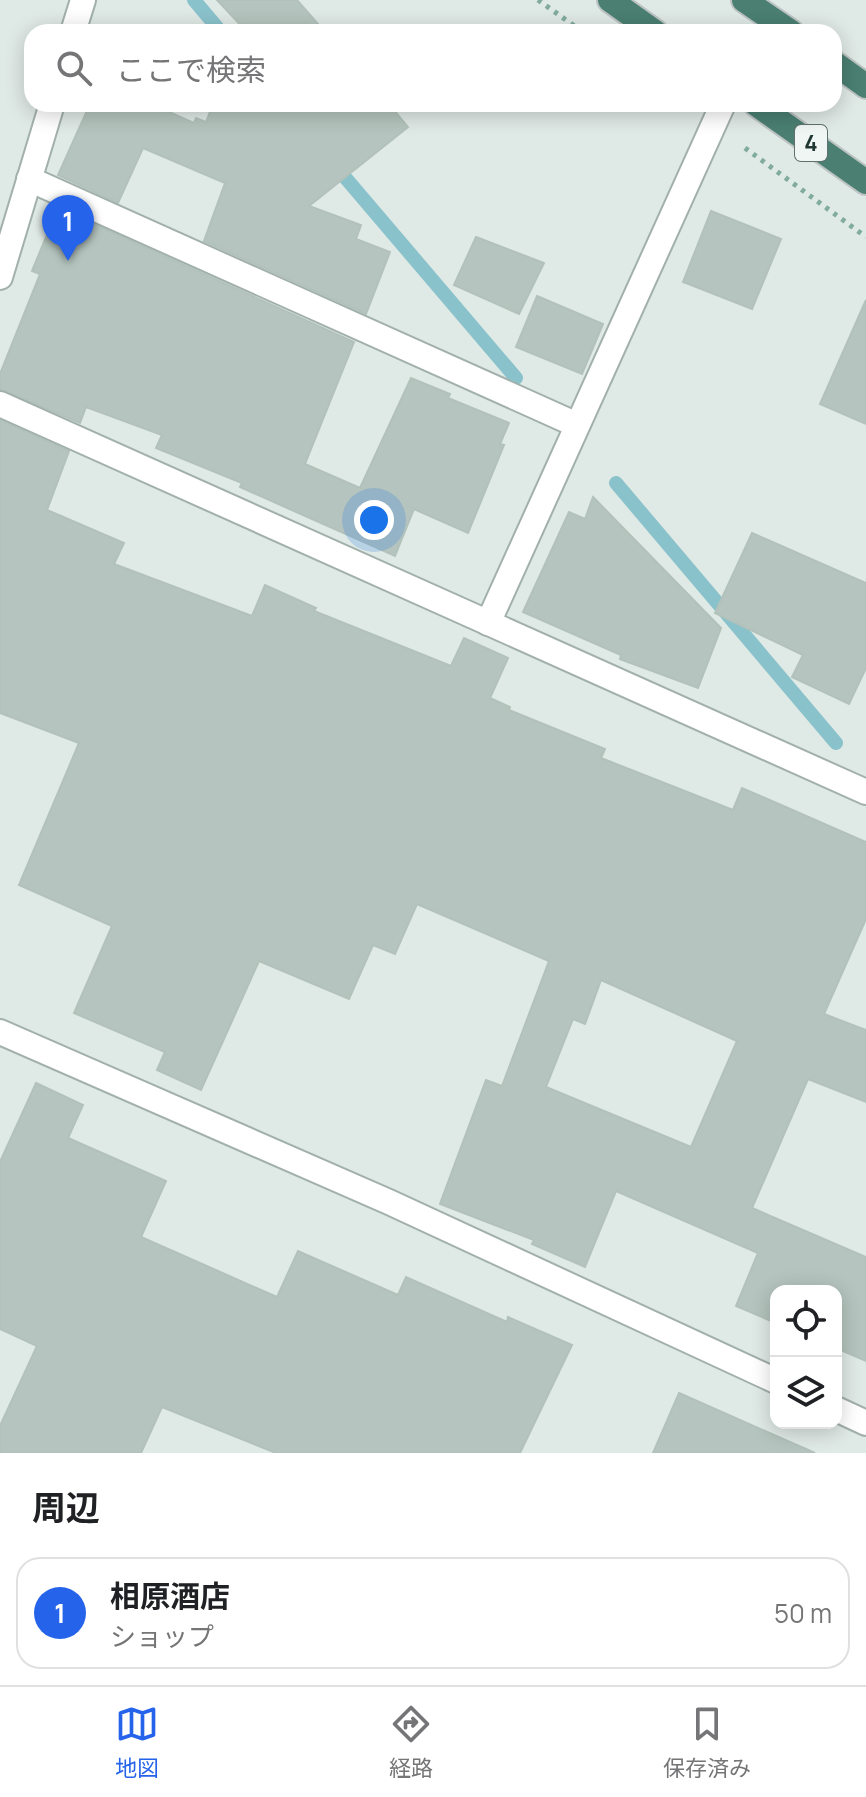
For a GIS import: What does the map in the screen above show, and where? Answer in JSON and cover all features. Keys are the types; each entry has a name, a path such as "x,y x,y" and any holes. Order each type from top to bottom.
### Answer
{"highway":[{"path":"610,0 644,24"},
{"path":"744,0 779,24"},
{"path":"842,69 866,86"},
{"name":"4","path":"767,112 866,182"}],"street":[{"path":"76,24 83,0"},
{"path":"0,277 50,112"},
{"path":"488,623 718,114"},
{"path":"29,179 577,425"},
{"path":"0,404 866,792"},
{"path":"0,1032 389,1202 770,1378"},
{"path":"842,1412 866,1423"}],"path":[{"path":"538,0 572,24"},
{"path":"718,114 866,237"}],"building":[{"path":"217,0 297,0 318,24 240,24"},
{"path":"86,112 169,112 194,123 196,118 206,122 210,112 396,112 408,127 309,206 361,225 356,239 390,252 366,314 204,241 225,183 143,148 118,203 58,175"},
{"path":"58,208 354,342 305,464 360,488 411,378 450,394 448,398 509,423 500,444 504,445 468,533 414,509 395,556 240,487 242,483 156,448 162,435 86,407 80,423 0,389 0,374 40,274 32,271"},
{"path":"711,211 781,239 752,309 683,282"},
{"path":"476,237 544,263 519,314 454,285"},
{"path":"537,296 603,324 582,374 516,347"},
{"path":"866,300 866,424 820,404"},
{"path":"0,420 69,451 47,510 124,543 114,564 252,616 265,585 316,608 314,611 451,666 464,638 508,658 490,698 510,707 509,710 605,749 601,758 733,810 742,788 866,842 866,919 824,1014 866,1030 866,1102 808,1079 752,1208 866,1257 866,1361 842,1351 842,1285 770,1285 770,1320 736,1306 758,1253 616,1191 585,1267 532,1244 534,1240 440,1204 486,1080 502,1086 549,961 417,904 395,954 373,945 349,999 259,961 201,1090 157,1070 165,1052 74,1013 112,926 19,885 79,743 0,713","holes":["601,980 737,1041 691,1147 546,1087 573,1019 585,1024"]},
{"path":"593,497 721,628 698,688 620,659 621,655 523,612 569,512 585,519"},
{"path":"752,533 866,583 866,668 849,704 792,677 803,655 715,613"},
{"path":"36,1083 83,1105 68,1138 166,1181 141,1237 277,1297 298,1251 398,1295 406,1277 507,1322 508,1317 572,1345 520,1453 276,1453 162,1407 141,1453 0,1453 0,1426 37,1346 0,1329 0,1162"},
{"path":"679,1393 815,1453 653,1453"}],"waterway":[{"path":"194,0 214,24"},
{"path":"332,162 516,378"},
{"path":"616,483 836,743"}],"place":[{"name":"相原酒店","path":"68,261"}]}
